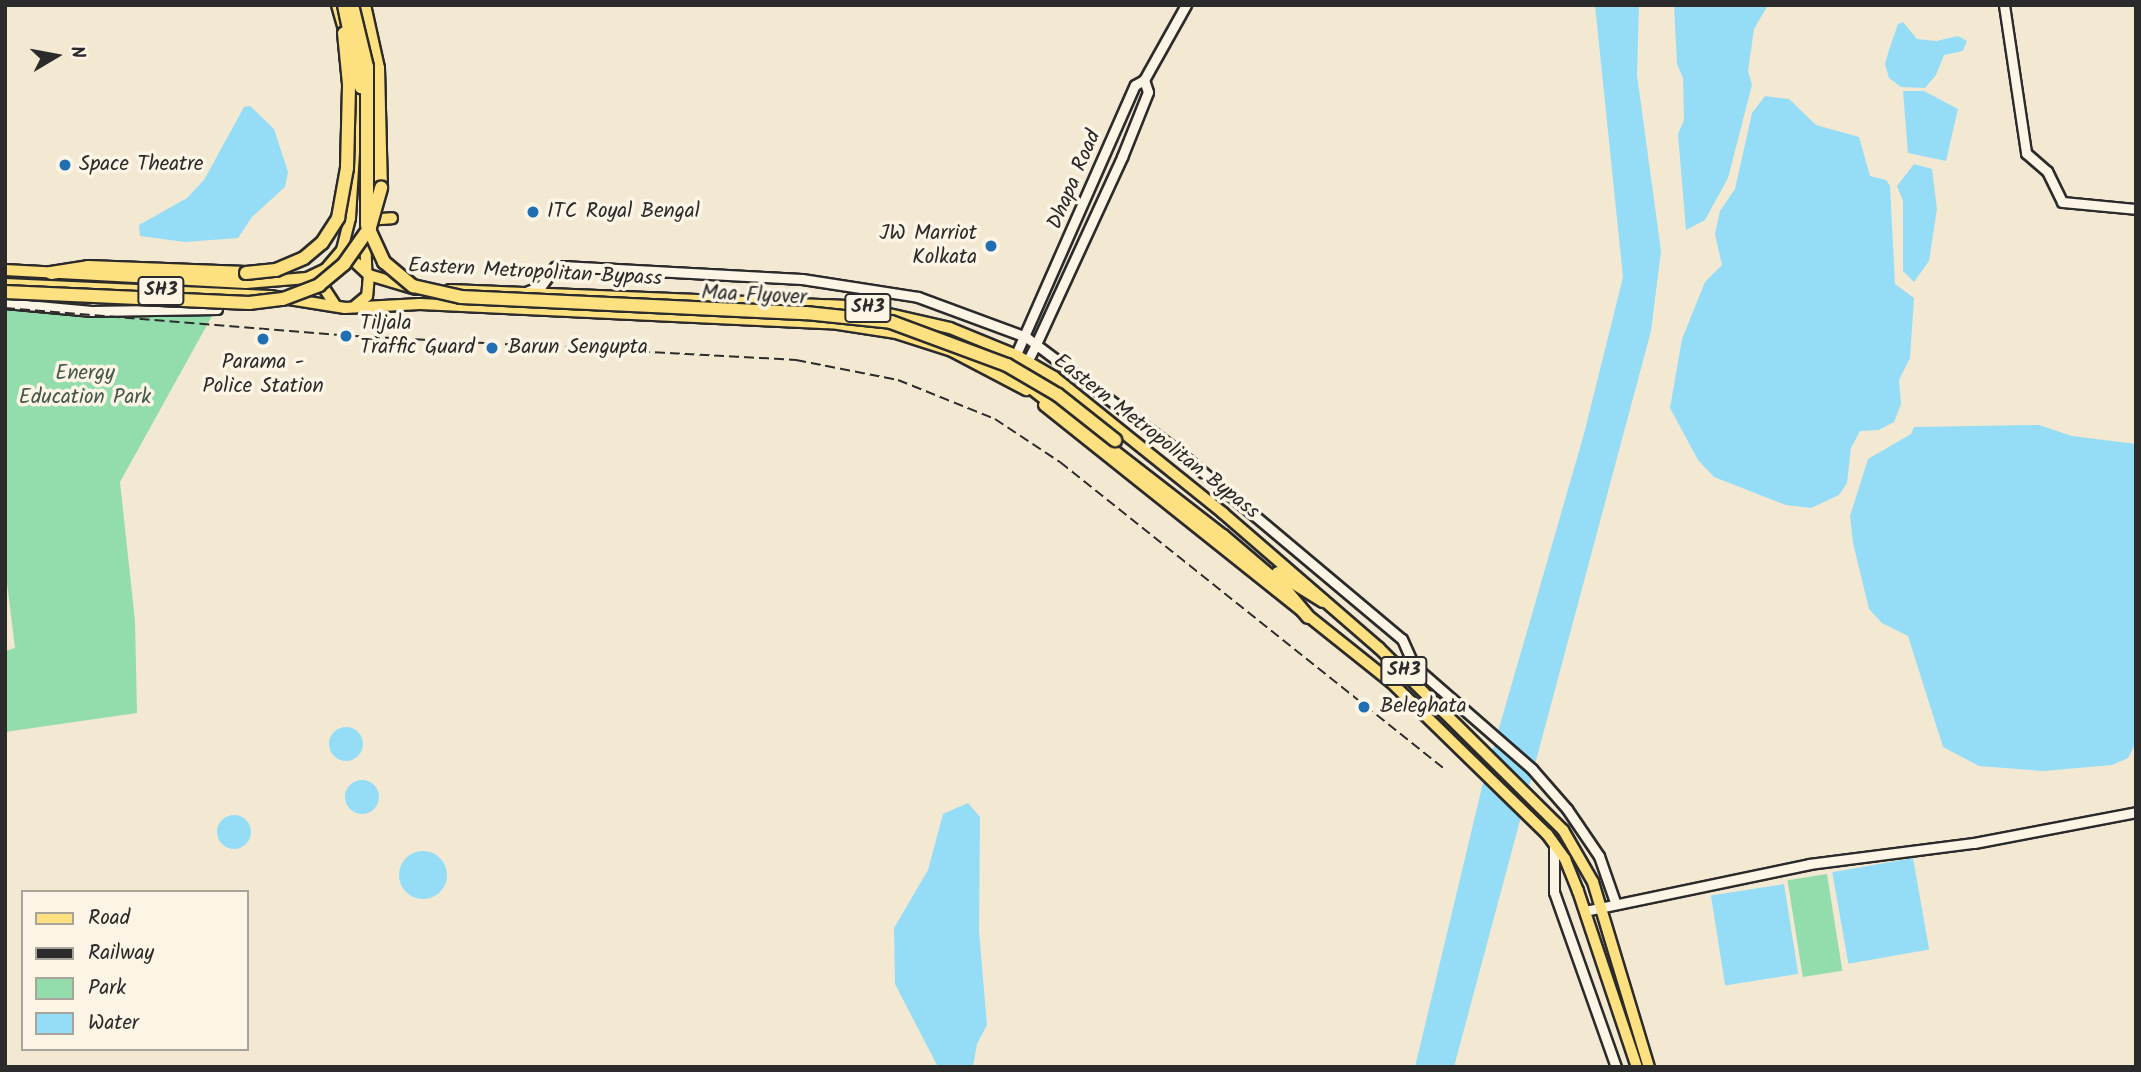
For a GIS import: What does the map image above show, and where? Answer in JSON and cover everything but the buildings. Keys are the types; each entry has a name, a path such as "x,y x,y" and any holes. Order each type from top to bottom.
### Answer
{"highway":[{"path":"51,272 88,267 260,272 299,262 322,243 341,209 347,168 349,75 340,5"},
{"name":"Maa Flyover","path":"340,5 361,93 359,221 369,251 396,282 445,302 734,313 839,321 914,333 1019,378 1115,445 1264,562 1323,601"},
{"name":"Maa Flyover","path":"354,5 368,67 368,225 380,255 402,280 426,290 461,297 792,312 891,322 1007,365 1058,395 1283,587 1308,617"},
{"path":"5,292 260,302 304,292 332,276 367,232 381,188 379,85 364,5"}],"main road":[{"path":"336,306 322,285 329,266 342,250 350,218 356,119 353,66 340,5"},
{"path":"354,5 373,82 366,220 367,296 354,307"},
{"path":"366,220 393,218"},
{"name":"SH3","path":"5,270 246,283 307,278 329,266 354,261 367,273"},
{"name":"Eastern Metropolitan Bypass","path":"367,273 418,289 853,306 927,320 1022,359 1078,394 1396,663 1550,816 1583,858 1649,1067"},
{"name":"SH3","path":"5,284 317,301 354,307 420,304 838,324 929,343 1006,377"},
{"name":"Eastern Metropolitan Bypass","path":"1006,377 1391,682 1554,842"},
{"name":"SH3","path":"1554,842 1568,866 1585,911 1637,1067"}],"street":[{"name":"Dhapa Road","path":"1006,377 1022,359 1026,337 1135,85 1144,80 1186,5"},
{"path":"2000,7 2026,153 2047,171 2062,202 2136,209"},
{"path":"1022,359 1037,344 1122,157 1148,92 1144,80"},
{"path":"525,293 541,286 555,267 562,266 802,279 918,297 1026,337 1174,448 1402,639 1414,666 1532,769 1567,809 1599,856 1615,902"},
{"path":"5,303 92,311 216,309"},
{"path":"1585,911 1615,902 1809,864 1974,843 2136,812"},
{"path":"1554,842 1555,892 1616,1067"}],"green space":[{"name":"Energy Education Park","path":"5,304 212,316 120,482 135,621 137,713 5,732 5,651 15,648 7,583"},
{"path":"1827,874 1842,971 1803,977 1787,880"}],"water":[{"path":"1595,5 1639,5 1637,75 1661,251 1651,331 1454,1067 1415,1067 1482,787 1584,434 1623,277"},
{"path":"1674,5 1768,5 1754,29 1748,71 1752,85 1728,178 1705,220 1686,230 1678,134 1684,120 1683,78 1677,64"},
{"path":"1903,22 1917,39 1936,41 1958,36 1967,41 1963,51 1944,55 1936,75 1925,88 1901,87 1889,78 1885,64 1898,24"},
{"path":"1903,91 1924,91 1958,109 1946,161 1908,153"},
{"path":"1765,96 1789,99 1816,125 1859,137 1870,176 1886,180 1890,186 1895,284 1914,298 1910,358 1899,380 1901,404 1894,422 1879,430 1860,431 1851,448 1847,483 1839,495 1811,508 1786,505 1714,477 1698,460 1670,408 1682,339 1705,282 1722,265 1715,234 1720,211 1735,189 1752,113"},
{"path":"250,106 274,129 288,172 285,187 252,217 238,238 185,242 140,236 139,225 187,198 204,180 244,107"},
{"path":"1914,164 1932,169 1937,209 1929,261 1914,282 1903,271 1903,201 1897,186"},
{"path":"2039,425 2072,436 2136,444 2136,742 2128,758 2112,765 2043,771 1979,766 1943,747 1908,636 1882,623 1869,609 1853,543 1850,516 1868,459 1911,434 1914,427"},
{"path":"346,727 358,732 363,744 358,756 346,761 334,756 329,744 334,732"},
{"path":"362,780 374,785 379,797 374,809 362,814 350,809 345,797 350,785"},
{"path":"968,803 980,817 979,931 987,1025 977,1044 973,1067 938,1067 895,984 894,928 928,870 943,814"},
{"path":"234,815 246,820 251,832 246,844 234,849 222,844 217,832 222,820"},
{"path":"423,851 432,852 440,858 446,866 446,884 440,892 432,898 423,899 414,898 406,892 400,884 399,875 400,866 406,858 414,852"},
{"path":"1913,858 1929,950 1848,964 1832,872"},
{"path":"1784,884 1798,974 1725,985 1711,896"}],"railway":[{"path":"5,308 355,336 796,360 898,380 995,419 1060,462 1444,769"}],"place":[{"name":"Space Theatre","path":"65,165"},
{"name":"ITC Royal Bengal","path":"533,212"},
{"name":"JW Marriot Kolkata","path":"991,246"},
{"name":"Tiljala Traffic Guard","path":"346,336"},
{"name":"Parama - Police Station","path":"263,339"},
{"name":"Barun Sengupta","path":"492,348"},
{"name":"Beleghata","path":"1364,707"}]}
